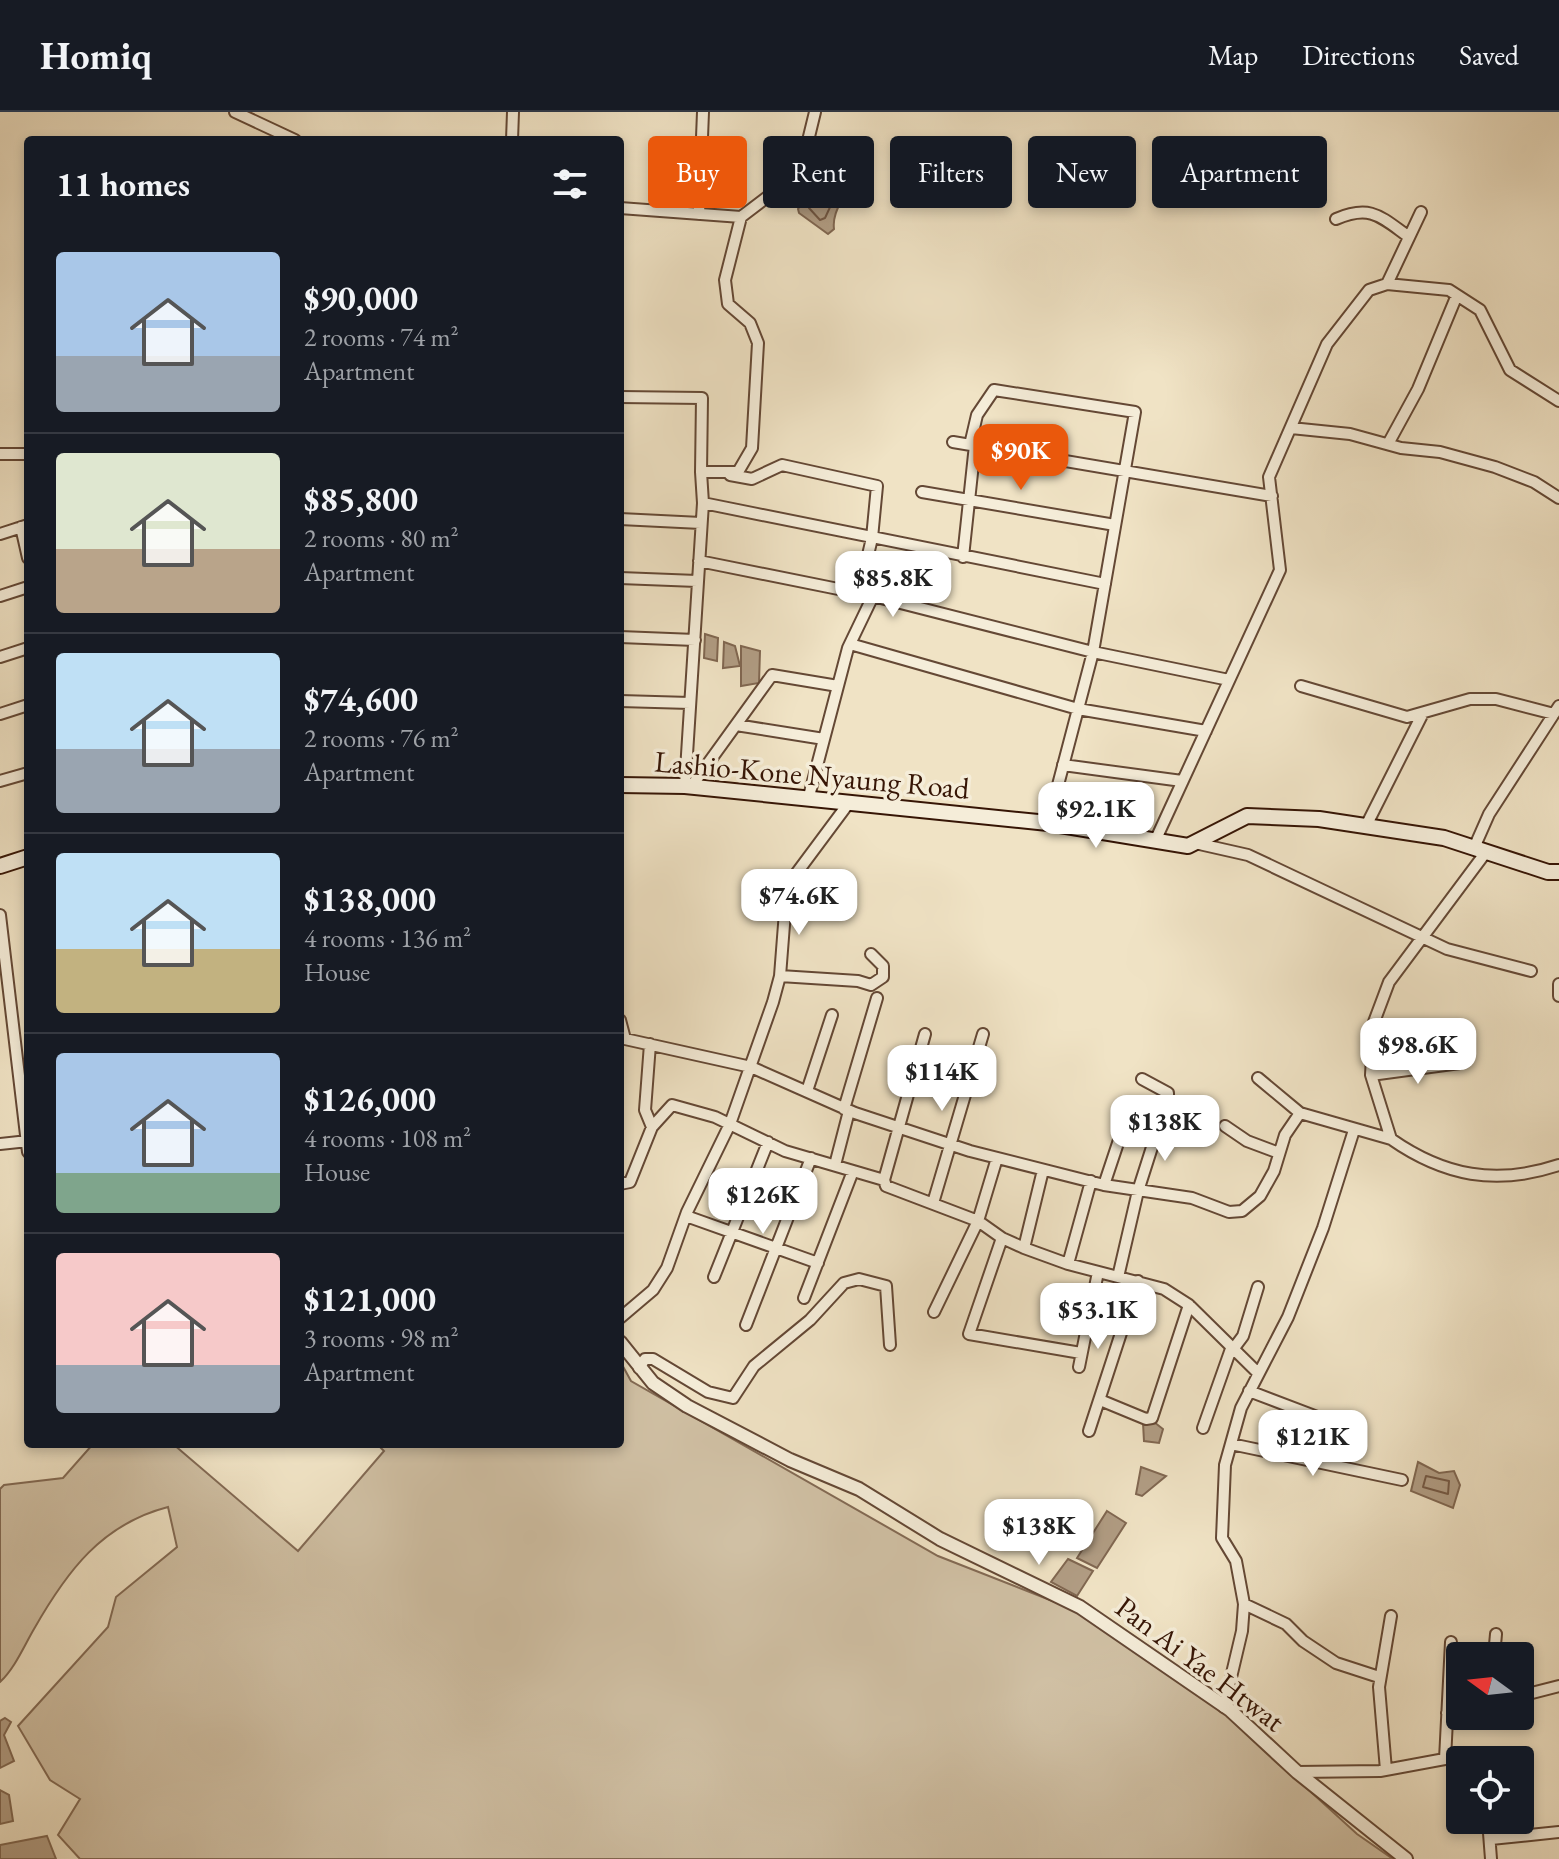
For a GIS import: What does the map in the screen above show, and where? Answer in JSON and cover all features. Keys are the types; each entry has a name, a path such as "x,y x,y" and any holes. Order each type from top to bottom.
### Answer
{"main road":[{"name":"Lashio-Kone Nyaung Road","path":"624,785 688,787 1048,823 1188,846 1195,843"},
{"path":"1195,843 1247,816 1319,819 1444,838 1548,872 1559,872"},
{"path":"0,866 24,858"}],"street":[{"path":"235,112 286,136"},
{"path":"512,136 513,112"},
{"path":"699,214 703,112"},
{"path":"721,474 738,472 752,448 758,343 750,323 728,304 725,280 741,217 791,179 805,153 815,112"},
{"path":"624,208 741,217"},
{"path":"1336,219 1355,211 1377,213 1409,237"},
{"path":"1387,284 1421,212"},
{"path":"1156,839 1280,570 1269,477 1327,344 1369,290 1387,284 1449,290 1480,310 1510,370 1559,401"},
{"path":"1388,444 1418,389 1457,295"},
{"path":"963,557 977,415 994,390 1135,412 1093,652 1048,823"},
{"path":"624,397 702,398 703,503 690,703 688,787"},
{"path":"1291,428 1350,434 1440,452 1495,467 1534,482 1559,498"},
{"path":"953,442 1272,496"},
{"path":"0,454 24,454"},
{"path":"701,472 752,479 782,465 877,486 872,538 859,593"},
{"path":"922,492 1115,525"},
{"path":"703,503 1105,584"},
{"path":"624,519 701,523"},
{"path":"0,534 24,526"},
{"path":"699,561 873,596 1093,652 1229,680"},
{"path":"624,578 697,581"},
{"path":"0,596 24,588"},
{"path":"808,800 850,644 873,596"},
{"path":"624,637 695,640"},
{"path":"850,644 1078,709 1206,731"},
{"path":"0,657 24,649"},
{"path":"688,787 772,675 838,686"},
{"path":"1301,686 1380,712 1407,717 1470,699 1496,699 1557,711 1489,814 1480,850 1424,937 1389,982 1374,1022 1371,1075 1391,1139"},
{"path":"624,701 690,703"},
{"path":"0,714 24,706"},
{"path":"1366,826 1423,713"},
{"path":"736,725 824,739"},
{"path":"1063,765 1182,781"},
{"path":"0,781 24,774"},
{"path":"624,1315 653,1290 667,1268 686,1216 730,1124 780,976 787,886 848,804"},
{"path":"1195,843 1248,855 1424,937 1486,961 1531,971"},
{"path":"0,915 24,1112"},
{"path":"780,976 858,981 871,985 883,977 883,966 871,954"},
{"path":"1559,984 1559,996"},
{"path":"835,1165 846,1110 877,998"},
{"path":"807,1091 832,1015"},
{"path":"925,1034 884,1180 886,1186 978,1221 1002,1238 1024,1248 1068,1264 1164,1289 1189,1305 1258,1373"},
{"path":"933,1203 983,1034"},
{"path":"624,1043 650,1044 751,1067 846,1110 997,1158 1104,1185 1192,1198 1229,1212 1242,1211 1260,1196 1292,1121 1300,1113"},
{"path":"650,1044 645,1110 652,1127"},
{"path":"1371,1075 1460,1063"},
{"path":"1258,1078 1300,1113 1391,1139 1443,1170 1480,1174 1534,1173 1559,1165"},
{"path":"1118,1277 1138,1191 1168,1093 1142,1079"},
{"path":"624,1183 630,1182 634,1176 652,1127 662,1112 672,1105 730,1124 811,1158 884,1180"},
{"path":"1104,1185 1125,1122"},
{"path":"1225,1126 1247,1141 1279,1153"},
{"path":"1224,1707 1242,1631 1244,1604 1236,1561 1222,1538 1225,1465 1249,1391 1288,1317 1323,1228 1354,1130"},
{"path":"714,1277 768,1142"},
{"path":"0,1144 24,1145"},
{"path":"746,1325 811,1158"},
{"path":"934,1312 978,1221 997,1158"},
{"path":"1024,1248 1043,1170"},
{"path":"804,1298 853,1171"},
{"path":"1068,1264 1091,1181"},
{"path":"686,1216 818,1263"},
{"path":"1002,1238 969,1334 1081,1353"},
{"path":"1079,1367 1098,1272"},
{"path":"639,1368 645,1359 653,1359 708,1392 733,1398 754,1366 810,1320 844,1283 859,1279 886,1286 890,1345"},
{"path":"1089,1431 1138,1281"},
{"path":"1203,1428 1233,1347 1243,1336 1258,1287"},
{"path":"1100,1400 1146,1419 1152,1418 1189,1305"},
{"name":"Pan Ai Yae Htwat","path":"624,1347 653,1383 687,1406 754,1442 859,1489 940,1539 1080,1607 1224,1707 1297,1772 1406,1859"},
{"path":"1249,1391 1333,1423"},
{"path":"1231,1444 1402,1480"},
{"path":"1244,1604 1286,1624 1303,1641 1336,1663 1379,1677"},
{"path":"1386,1770 1379,1677 1391,1616"},
{"path":"1495,1642 1496,1634"},
{"path":"1534,1692 1559,1686"},
{"path":"1297,1772 1386,1770 1445,1759 1446,1730"},
{"path":"1491,1839 1559,1832"},
{"path":"1490,1834 1491,1859"}],"shaded area":[{"path":"624,1368 631,1381 938,1556 1078,1611 1220,1709 1357,1834 1393,1859 80,1859 58,1835 80,1799 50,1780 18,1726 108,1627 116,1597 177,1547 168,1507 124,1525 105,1538 73,1569 15,1664 0,1682 0,1489 4,1485 63,1478 89,1448 178,1448 298,1551 384,1451 381,1448 624,1448"}],"water":[{"path":"838,208 834,229 828,234 799,213 798,209"},
{"path":"705,634 718,638 717,661 704,658"},
{"path":"724,642 735,646 740,666 723,668"},
{"path":"741,646 760,651 759,683 741,686"},
{"path":"1154,1422 1163,1429 1159,1443 1144,1441 1143,1423"},
{"path":"1418,1462 1439,1473 1454,1471 1460,1485 1453,1508 1411,1491"},
{"path":"1141,1467 1166,1476 1142,1496 1136,1494"},
{"path":"1107,1511 1126,1523 1097,1568 1077,1558"},
{"path":"1068,1559 1093,1571 1077,1596 1051,1582"},
{"path":"5,1718 11,1722 4,1735 14,1761 0,1768 0,1721"},
{"path":"0,1790 9,1795 13,1821 0,1824"},
{"path":"47,1836 56,1859 0,1859 0,1845"}]}
